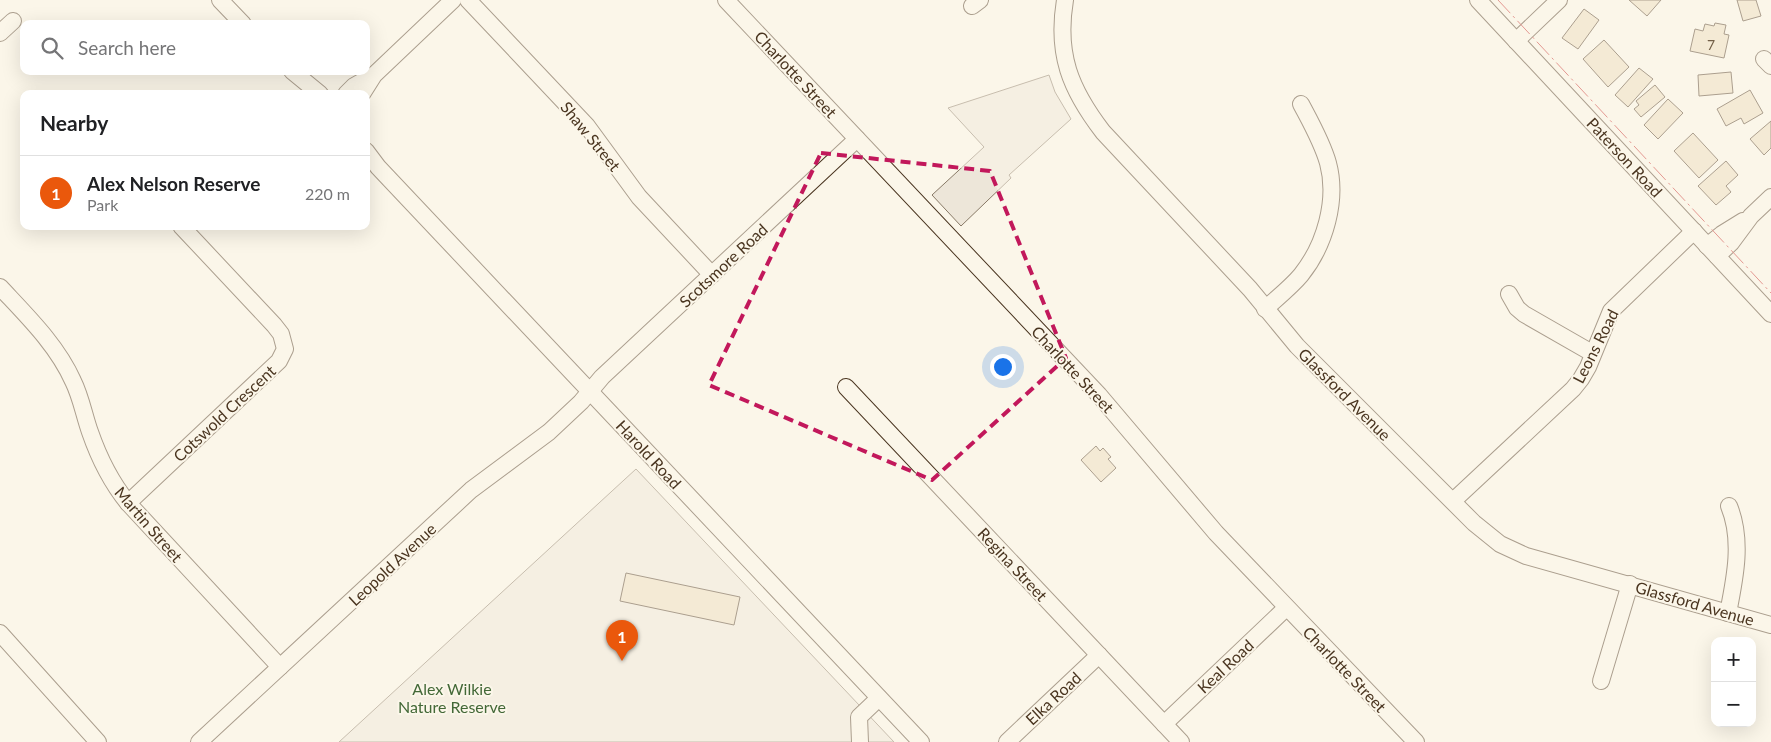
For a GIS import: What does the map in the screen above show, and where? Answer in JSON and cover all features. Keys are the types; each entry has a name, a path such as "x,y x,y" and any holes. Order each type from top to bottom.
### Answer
{"street":[{"path":"220,0 239,20"},
{"path":"350,90 374,74 453,0"},
{"name":"Shaw Street","path":"468,0 587,126 639,197 712,275"},
{"name":"Charlotte Street","path":"726,0 1099,395 1216,533 1416,742"},
{"name":"Glassford Avenue","path":"1065,0 1062,32 1065,60 1074,87 1083,105 1103,132 1234,271 1297,346 1489,536 1515,552 1771,625"},
{"name":"Paterson Road","path":"1478,0 1771,314"},
{"path":"1516,40 1559,0"},
{"path":"0,33 12,21"},
{"path":"364,90 374,74"},
{"path":"289,75 299,90"},
{"path":"297,75 315,90"},
{"path":"1265,309 1295,282 1310,263 1317,250 1328,218 1330,184 1328,165 1322,145 1301,104"},
{"name":"Scotsmore Road","path":"590,391 602,377 857,139"},
{"name":"Harold Road","path":"372,163 921,742"},
{"path":"1712,251 1722,234 1751,216 1771,197"},
{"name":"Cotswold Crescent","path":"128,504 279,361 286,349 274,324 185,230"},
{"name":"Leons Road","path":"1453,501 1574,388 1588,367 1592,353 1611,311 1694,231"},
{"name":"Martin Street","path":"0,287 38,329 65,365 81,400 96,450 111,480 128,504 280,667"},
{"path":"1509,294 1517,308 1524,314 1592,353"},
{"name":"Regina Street","path":"846,387 1181,742"},
{"name":"Leopold Avenue","path":"199,742 471,490 549,432 590,391"},
{"path":"1728,613 1734,584 1737,543 1736,530 1729,506"},
{"path":"1601,681 1630,584"},
{"name":"Keal Road","path":"1164,724 1286,608"},
{"path":"0,634 98,742"},
{"name":"Elka Road","path":"1006,742 1099,655"},
{"path":"860,742 859,717 879,698"}],"highlighted area":[{"path":"821,153 990,171 1066,358 932,480 709,385"}],"green space":[{"path":"1049,75 1055,92 1071,119 1009,175 1011,178 961,226 932,195 984,147 948,108"},
{"name":"Alex Wilkie Nature Reserve","path":"636,469 894,742 339,742"}],"building":[{"path":"1629,0 1661,0 1647,16"},
{"path":"1737,0 1756,0 1761,16 1743,21"},
{"path":"1584,9 1599,20 1578,49 1562,38"},
{"path":"1715,23 1726,25 1724,34 1729,35 1724,58 1690,51 1695,29 1703,31 1705,24 1714,26"},
{"path":"1604,40 1629,67 1608,87 1583,59"},
{"path":"1639,68 1653,79 1628,107 1615,95"},
{"path":"1731,72 1733,93 1699,96 1698,75"},
{"path":"1655,85 1665,97 1641,117 1634,109 1639,105 1636,101"},
{"path":"1750,90 1763,113 1744,124 1741,118 1726,126 1717,109"},
{"path":"1668,99 1683,113 1658,139 1644,125"},
{"path":"1771,121 1771,148 1764,155 1750,139"},
{"path":"1693,133 1718,160 1699,178 1674,151"},
{"path":"1726,161 1738,175 1726,186 1731,192 1716,205 1698,186"},
{"path":"1096,446 1100,451 1103,448 1111,457 1108,459 1116,468 1101,482 1081,460"},
{"path":"626,573 740,597 734,625 620,601"}],"power":[{"path":"1498,0 1771,293"}],"place":[{"name":"Alex Nelson Reserve","path":"622,661"}]}
